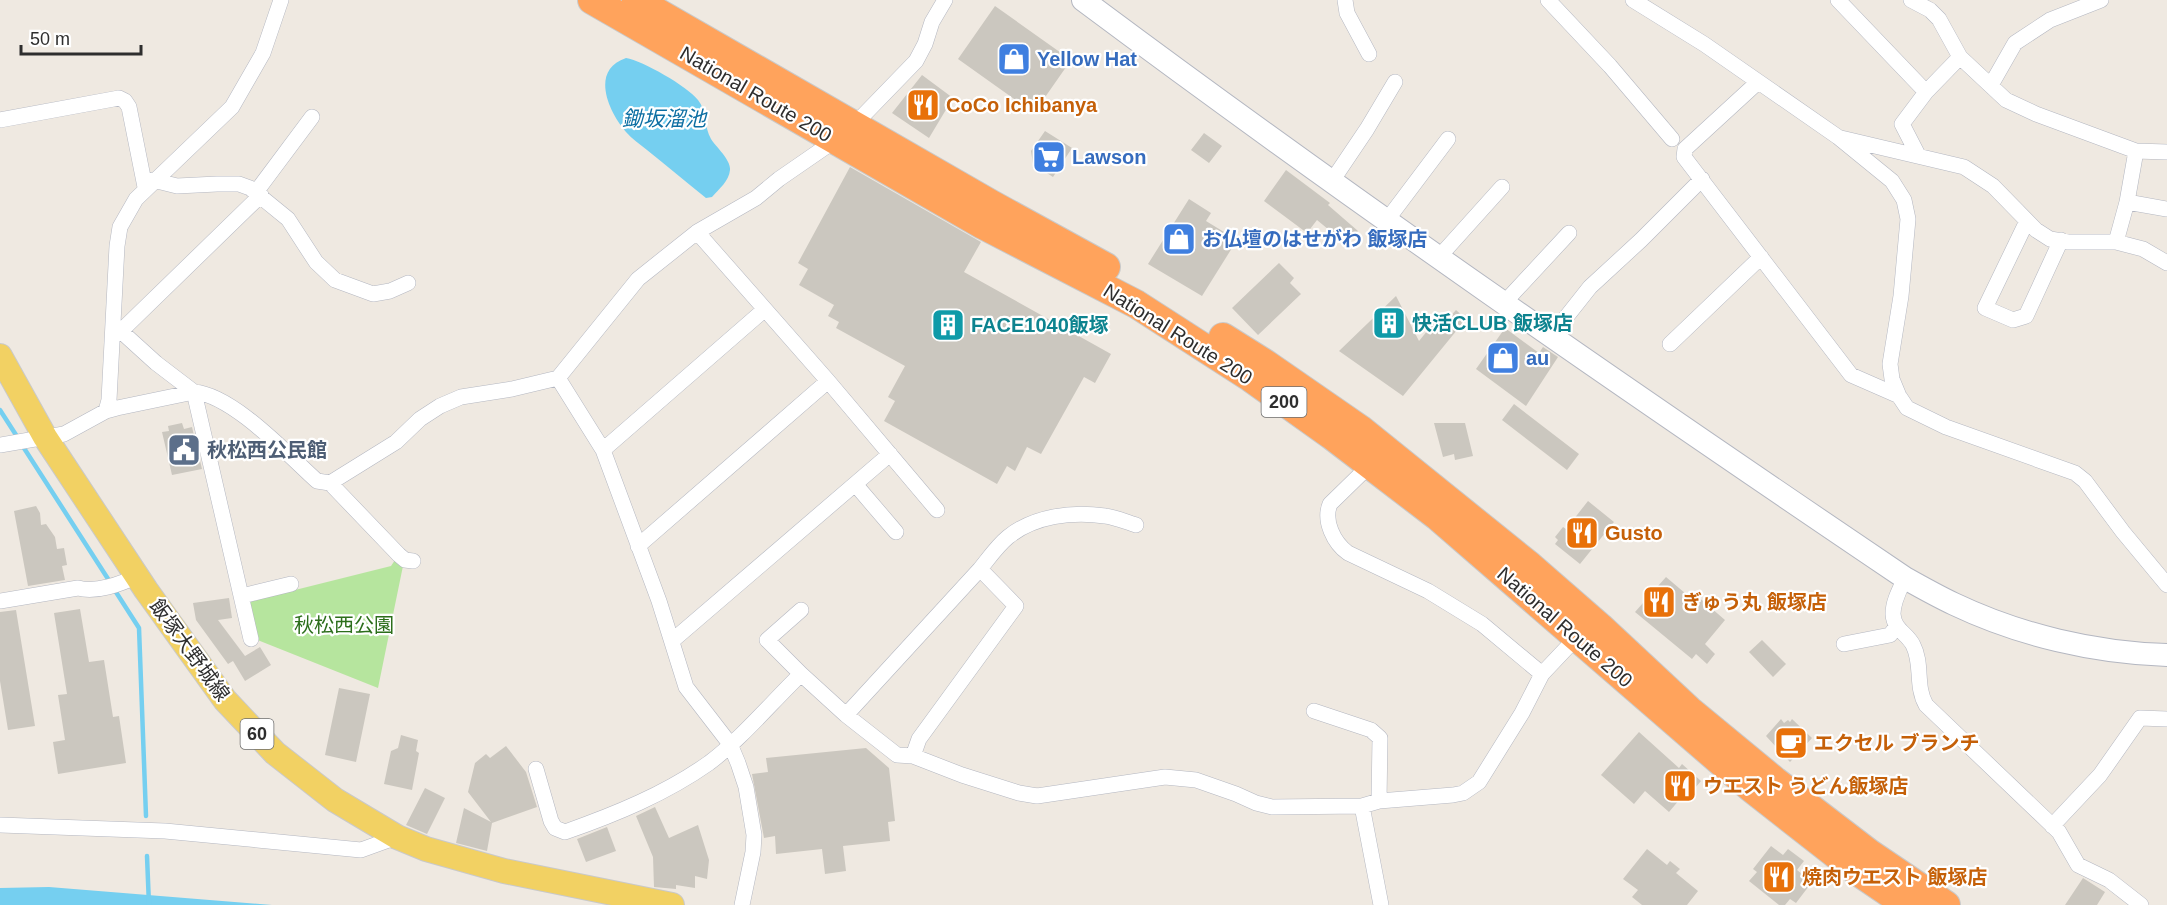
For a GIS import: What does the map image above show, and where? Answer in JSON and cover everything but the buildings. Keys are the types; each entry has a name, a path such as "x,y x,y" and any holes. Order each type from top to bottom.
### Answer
{"highway":[{"name":"National Route 200","path":"592,0 1108,268 1266,364 1360,429 1530,566 1689,710 1775,781 1869,852 1946,905"},
{"name":"National Route 200","path":"636,0 845,132 983,225 1136,304 1251,378 1437,516 1751,789 1857,871 1907,905"}],"main road":[{"name":"飯塚大野城線","path":"0,356 40,437 132,579 225,700 275,753 335,800 397,837 451,857 504,871 672,905"}],"street":[{"path":"106,411 117,327 117,246 120,227 128,210 149,184 232,107 263,53 281,0"},
{"path":"330,483 396,442 420,419 440,406 461,397 512,389 558,378 638,279 697,232 756,198 845,132 916,61 925,44 932,22 945,0"},
{"path":"1083,0 1241,118 1504,303 1905,578 1954,604 2019,629 2113,652 2167,655"},
{"path":"1345,0 1347,13 1369,54"},
{"path":"1548,0 1610,66 1672,139"},
{"path":"1634,0 1704,44 1838,137 1892,181 1904,200 1908,219 1908,235 1890,364 1892,379 1907,408 1946,427 2075,473 2085,481 2130,541 2167,585"},
{"path":"1838,0 1926,92"},
{"path":"1911,0 1930,10 1939,19 1960,57 2006,100 2036,114 2136,151 2167,152"},
{"path":"1991,85 2015,43 2050,20 2101,0"},
{"path":"1918,155 1902,124 1926,92 1960,57"},
{"path":"1332,182 1395,82"},
{"path":"1758,82 1685,149 1684,157 1851,375 1899,396"},
{"path":"0,120 119,98 129,107 149,184"},
{"path":"117,327 259,194 312,117"},
{"path":"1838,137 1964,167 1993,186 2036,230 2050,238 2116,242 2143,249 2167,263"},
{"path":"1387,220 1448,139"},
{"path":"2116,242 2127,202 2136,151"},
{"path":"1552,336 1590,287 1641,240 1701,179"},
{"path":"149,184 177,186 239,184 250,188 288,219 316,262 335,280 373,294 390,291 408,283"},
{"path":"1439,257 1502,187"},
{"path":"2127,202 2167,209"},
{"path":"2027,221 1985,308 2013,320 2026,316 2061,240"},
{"path":"697,232 937,510"},
{"path":"1504,303 1569,233"},
{"path":"1670,344 1761,257"},
{"path":"603,450 764,310"},
{"path":"117,327 156,363 194,392 251,639"},
{"path":"558,378 603,450 672,641 686,687 730,744 746,787 754,836 742,905"},
{"path":"638,546 828,381"},
{"path":"6,444 64,434 106,411 194,392 213,396 242,414 317,481 330,483 399,555 405,560 413,561"},
{"path":"672,641 890,454"},
{"path":"1370,465 1330,504 1328,509 1328,524 1341,548 1428,591 1482,624 1542,674"},
{"path":"855,484 896,532"},
{"path":"846,715 1007,538 1025,526 1062,516 1106,516 1136,525"},
{"path":"913,756 918,739 1016,606 980,568"},
{"path":"1905,578 1893,615 1896,627 1914,646 1920,695 1926,705 2059,832 2078,865 2109,880 2141,905"},
{"path":"0,601 78,588 89,591 132,579"},
{"path":"242,596 291,584"},
{"path":"801,610 767,640 846,715 897,755 913,756 962,775 1019,793 1037,796 1166,777 1196,780 1272,807 1362,806 1379,801 1453,795 1472,789 1479,783 1522,713 1542,674 1576,638"},
{"path":"1844,644 1890,635 1896,627"},
{"path":"536,769 555,828 565,832 618,813 676,784 711,761 801,674"},
{"path":"1314,711 1371,730 1380,738 1379,801"},
{"path":"2052,826 2100,776 2140,718 2167,719"},
{"path":"1362,806 1382,905"},
{"path":"0,825 165,831 361,850 397,837"}],"green space":[{"name":"秋松西公園","path":"397,557 404,561 378,688 255,639 247,602 391,566"}],"water":[{"name":"鋤坂溜池","path":"626,58 675,81 701,104 711,139 730,166 728,178 712,197 706,198 633,139 619,123 609,103 605,81 608,72 615,64"},
{"path":"49,887 272,905 0,905 0,888"}],"waterway":[{"path":"0,410 18,438"},
{"path":"22,445 110,582"},
{"path":"114,589 139,628 146,816"},
{"path":"147,856 149,905"}],"place":[{"name":"Yellow Hat","path":"1014,59"},
{"name":"CoCo Ichibanya","path":"923,105"},
{"name":"Lawson","path":"1049,157"},
{"name":"お仏壇のはせがわ 飯塚店","path":"1179,239"},
{"name":"快活CLUB 飯塚店","path":"1389,323"},
{"name":"FACE1040飯塚","path":"948,325"},
{"name":"au","path":"1503,358"},
{"name":"秋松西公民館","path":"184,450"},
{"name":"Gusto","path":"1582,533"},
{"name":"ぎゅう丸 飯塚店","path":"1659,602"},
{"name":"エクセル ブランチ","path":"1791,743"},
{"name":"ウエスト うどん飯塚店","path":"1680,786"},
{"name":"焼肉ウエスト 飯塚店","path":"1779,877"}]}
